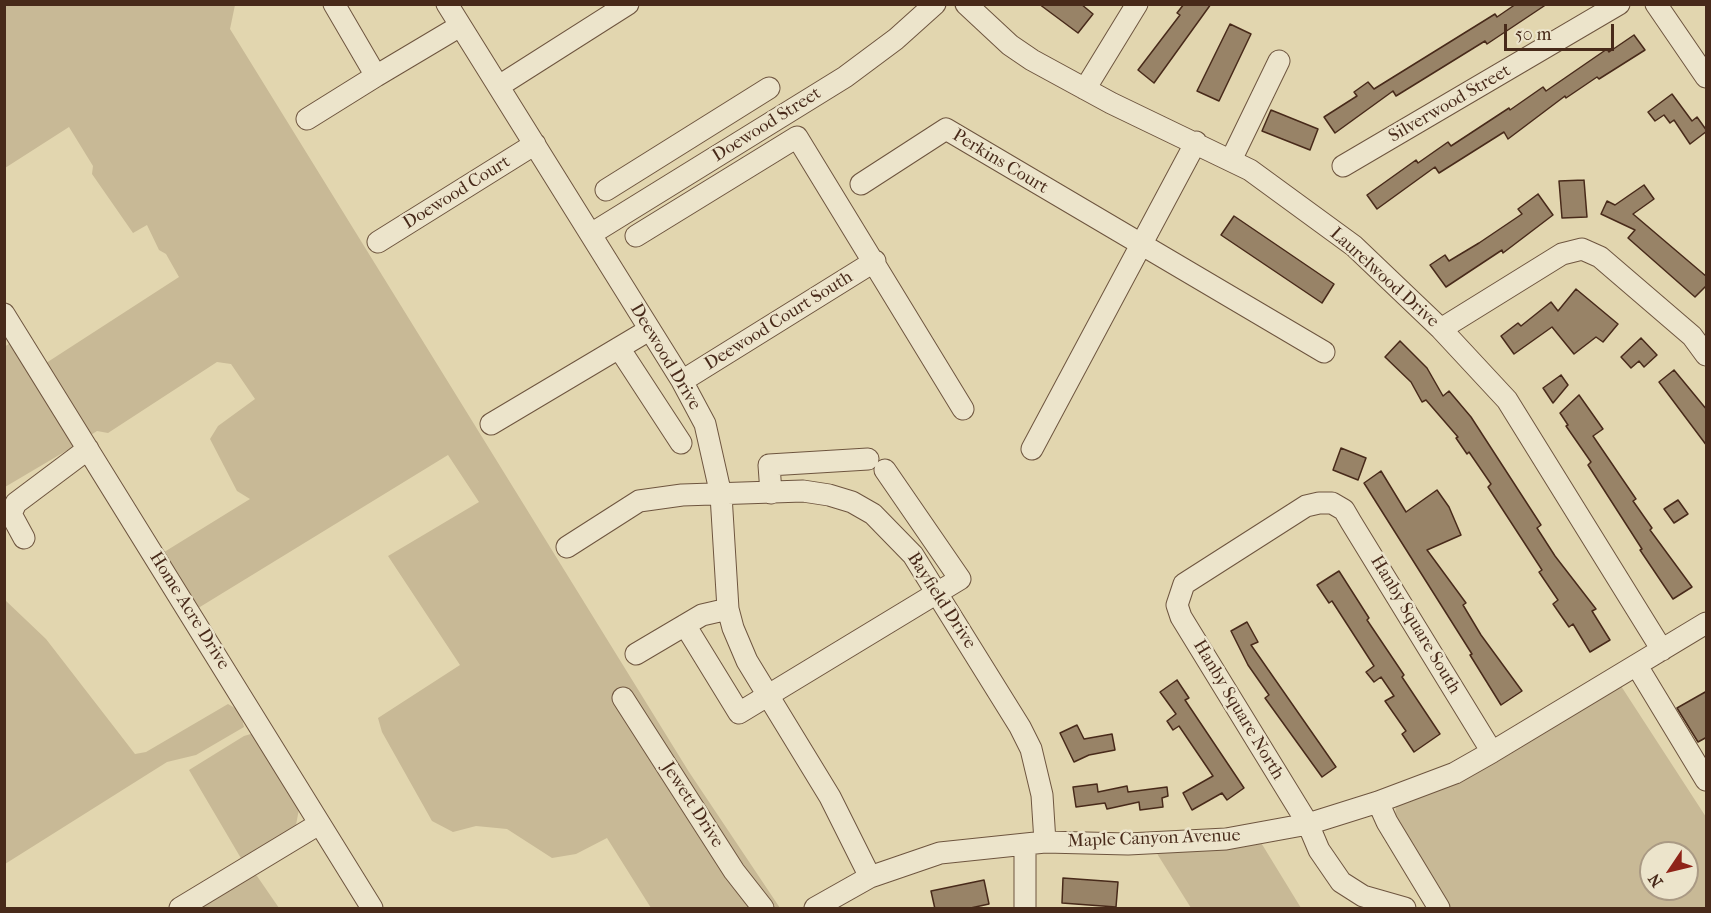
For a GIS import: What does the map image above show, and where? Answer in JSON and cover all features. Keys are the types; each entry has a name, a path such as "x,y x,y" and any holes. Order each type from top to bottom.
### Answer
{"street":[{"path":"333,4 376,76"},
{"name":"Deewood Drive","path":"447,4 682,381 705,424 721,495 728,609 747,661 830,797 870,877"},
{"path":"500,86 628,4"},
{"name":"Doewood Street","path":"591,234 845,78 896,39 935,4"},
{"name":"Laurelwood Drive","path":"966,4 1010,45 1085,89 1250,170 1354,246 1441,329 1507,400 1662,650"},
{"path":"1085,89 1137,4"},
{"name":"Silverwood Street","path":"1342,166 1619,4"},
{"path":"1656,4 1707,76"},
{"path":"307,118 460,26"},
{"path":"1231,160 1279,61"},
{"path":"606,190 769,88"},
{"path":"750,101 779,148"},
{"name":"Perkins Court","path":"861,184 946,129 1324,352"},
{"path":"636,236 797,137 875,261 963,409"},
{"path":"1032,449 1197,142"},
{"path":"682,143 711,190"},
{"name":"Doewood Court","path":"378,242 535,144"},
{"path":"1441,329 1562,254 1582,249 1600,257 1692,336 1707,355"},
{"name":"Deewood Court South","path":"682,381 875,261"},
{"name":"Home Acre Drive","path":"4,314 372,909"},
{"path":"491,424 649,330"},
{"path":"619,348 681,442"},
{"path":"24,537 11,514 16,503 88,449"},
{"path":"685,625 740,713 960,579 876,464 769,465 771,493"},
{"name":"Bayfield Drive","path":"567,547 639,501 682,495 802,491 829,495 852,502 873,514 913,555 1031,749 1042,795 1025,909"},
{"name":"Hanby Square South","path":"1179,593 1191,577 1306,506 1319,502 1332,503 1344,510 1492,752"},
{"name":"Hanby Square North","path":"1179,593 1177,605 1181,617 1308,824 1319,850 1341,882 1363,896 1405,909"},
{"path":"636,654 702,615 728,609"},
{"name":"Maple Canyon Avenue","path":"815,909 870,877 940,853 1035,843 1128,844 1226,839 1308,824 1378,802 1455,772 1492,752 1707,623"},
{"path":"1637,666 1707,780"},
{"name":"Jewett Drive","path":"623,699 734,871 763,909"},
{"path":"1378,802 1387,822 1439,909"},
{"path":"180,909 319,824"}],"shaded area":[{"path":"5,5 235,5 230,29 689,772 780,908 651,908 607,838 576,854 552,858 507,829 476,826 453,832 432,821 382,732 378,718 460,665 388,556 479,502 448,455 195,610 161,554 250,499 237,491 210,439 218,426 255,399 231,364 217,362 108,433 97,431 89,436 43,365 179,277 166,254 159,250 147,225 133,233 92,174 93,166 69,127 5,168"},
{"path":"12,342 76,445 5,487 4,347"},
{"path":"5,600 46,639 135,754 146,752 228,704 240,711 244,727 196,755 167,762 5,864"},
{"path":"1621,686 1706,817 1706,908 1449,908 1395,820 1396,803 1491,763"},
{"path":"254,733 299,809 296,825 242,860 189,770 244,736"},
{"path":"1260,841 1301,908 1191,908 1156,852"},
{"path":"250,872 257,876 279,908 193,908"}],"building":[{"path":"1039,4 1081,4 1093,14 1078,33"},
{"path":"1184,4 1211,4 1154,83 1138,70 1180,15 1177,13"},
{"path":"1516,4 1547,4 1487,44 1485,41 1396,96 1393,91 1335,133 1324,117 1357,96 1354,92 1368,82 1374,89 1495,14 1497,17"},
{"path":"1230,24 1251,34 1219,101 1197,91"},
{"path":"1634,35 1645,50 1599,79 1597,77 1566,98 1565,96 1508,139 1504,132 1439,173 1435,167 1377,209 1367,195 1416,160 1418,163 1448,142 1451,146 1543,87 1546,91 1607,49 1609,52"},
{"path":"1672,94 1692,121 1697,117 1707,131 1690,144 1674,120 1670,123 1664,115 1655,121 1648,112"},
{"path":"1271,110 1318,129 1310,150 1262,131"},
{"path":"1584,180 1587,217 1562,218 1559,181"},
{"path":"1644,185 1654,199 1633,214 1707,277 1707,285 1695,297 1628,238 1635,230 1601,214 1607,201 1615,205"},
{"path":"1538,194 1553,215 1503,253 1502,250 1446,287 1430,265 1445,255 1449,261 1479,243 1522,214 1518,209"},
{"path":"1234,216 1334,284 1322,303 1221,235"},
{"path":"1576,289 1618,324 1603,342 1596,337 1574,354 1552,327 1514,354 1501,336 1518,323 1521,326 1551,302 1558,311"},
{"path":"1641,338 1657,355 1644,367 1639,361 1631,368 1621,357"},
{"path":"1400,341 1427,368 1443,396 1449,391 1471,417 1541,525 1537,528 1555,556 1596,609 1592,611 1610,640 1590,652 1573,624 1569,627 1553,604 1558,600 1539,572 1542,570 1488,487 1491,484 1469,452 1467,454 1456,438 1458,437 1426,400 1422,402 1411,382 1385,357"},
{"path":"1674,370 1707,410 1707,446 1659,382"},
{"path":"1561,375 1568,385 1553,403 1543,388"},
{"path":"1579,395 1603,429 1593,436 1636,499 1633,501 1652,528 1650,530 1692,587 1673,599 1588,465 1591,462 1566,426 1568,425 1560,413"},
{"path":"1341,448 1366,458 1358,480 1333,470"},
{"path":"1381,471 1406,512 1437,490 1449,507 1461,535 1427,550 1466,603 1463,605 1481,635 1522,691 1501,705 1470,655 1472,654 1364,483"},
{"path":"1678,500 1688,514 1674,523 1664,509"},
{"path":"1339,571 1369,618 1367,620 1404,675 1402,677 1440,734 1414,752 1402,734 1406,731 1385,701 1394,696 1381,677 1374,682 1366,672 1374,666 1332,601 1329,603 1317,585"},
{"path":"1247,622 1258,642 1251,645 1336,767 1322,777 1265,698 1269,695 1248,665 1231,631"},
{"path":"1177,680 1189,698 1185,700 1244,788 1227,800 1222,793 1192,810 1183,793 1213,776 1179,726 1173,730 1167,721 1176,714 1160,692"},
{"path":"1707,691 1707,737 1698,742 1677,708"},
{"path":"1077,725 1084,739 1112,734 1115,750 1089,755 1074,762 1060,733"},
{"path":"1097,784 1098,792 1127,786 1128,792 1167,787 1168,796 1162,798 1163,807 1140,810 1139,802 1107,809 1105,803 1076,807 1073,787"},
{"path":"1063,878 1118,882 1116,907 1062,903"},
{"path":"984,880 989,904 966,909 935,909 931,891"}]}
